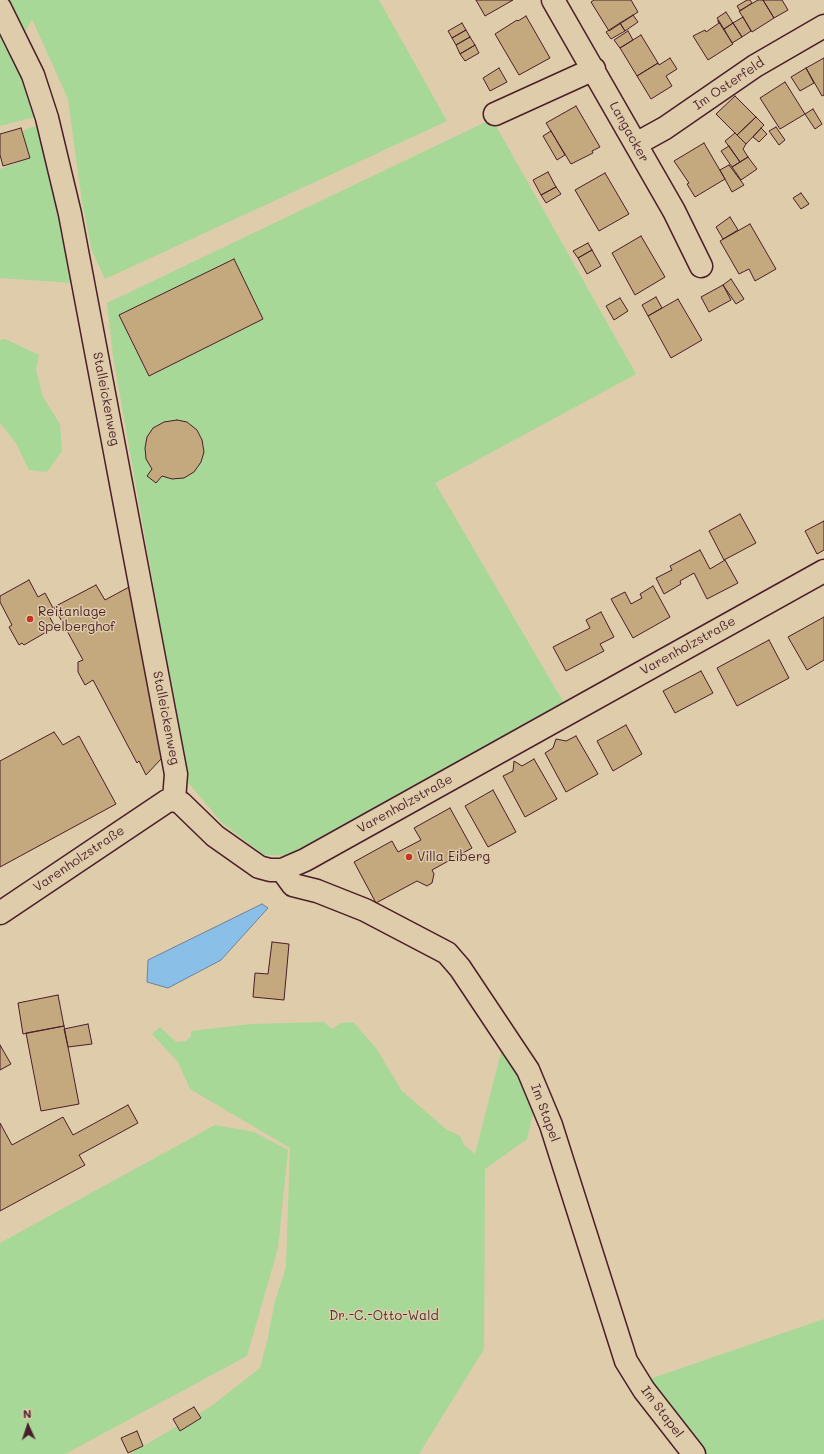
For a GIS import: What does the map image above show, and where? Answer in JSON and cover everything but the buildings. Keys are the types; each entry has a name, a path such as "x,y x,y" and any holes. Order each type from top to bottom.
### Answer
{"street":[{"name":"Langacker","path":"553,0 594,69 674,211 701,266"},
{"name":"Stalleickenweg","path":"0,8 33,75 47,118 70,214 176,774 174,800"},
{"name":"Im Osterfeld","path":"636,144 665,128 755,66 824,26"},
{"path":"495,114 594,69"},
{"name":"Varenholzstraße","path":"0,913 158,805 167,801 174,800 181,803 216,836 259,867 270,870 282,870 305,860 824,571"},
{"name":"Im Stapel","path":"282,870 293,885 317,891 365,910 446,953 460,968 528,1070 550,1125 626,1361 644,1390 694,1454"}],"green space":[{"path":"3,0 379,0 447,121 105,279 92,251 82,202 68,99 32,19 23,36"},
{"path":"0,29 26,81 38,116 0,126"},
{"path":"492,119 636,374 435,483 564,703 294,856 264,855 222,823 182,775 160,639 156,600 113,356 107,303"},
{"path":"40,124 73,283 0,278 0,169 30,158 22,131"},
{"path":"5,339 39,355 36,370 43,397 60,424 62,451 47,472 29,470 16,443 0,423 0,340"},
{"name":"Dr.-C.-Otto-Wald","path":"324,1022 332,1029 341,1023 353,1022 376,1048 402,1091 447,1130 460,1136 464,1145 475,1154 503,1045 536,1102 527,1139 485,1169 484,1349 419,1454 130,1454 210,1407 260,1368 275,1301 286,1267 290,1148 190,1089 178,1062 152,1034 160,1027 176,1042 186,1041 191,1036 191,1031 251,1024"},
{"path":"215,1125 254,1132 288,1150 278,1248 247,1356 65,1454 0,1454 0,1243"},
{"path":"824,1319 824,1454 699,1454 647,1380"}],"water":[{"path":"262,904 268,908 221,960 168,988 147,982 148,960"}],"place":[{"name":"Reitanlage Spelberghof","path":"30,619"},
{"name":"Villa Eiberg","path":"409,857"}]}
